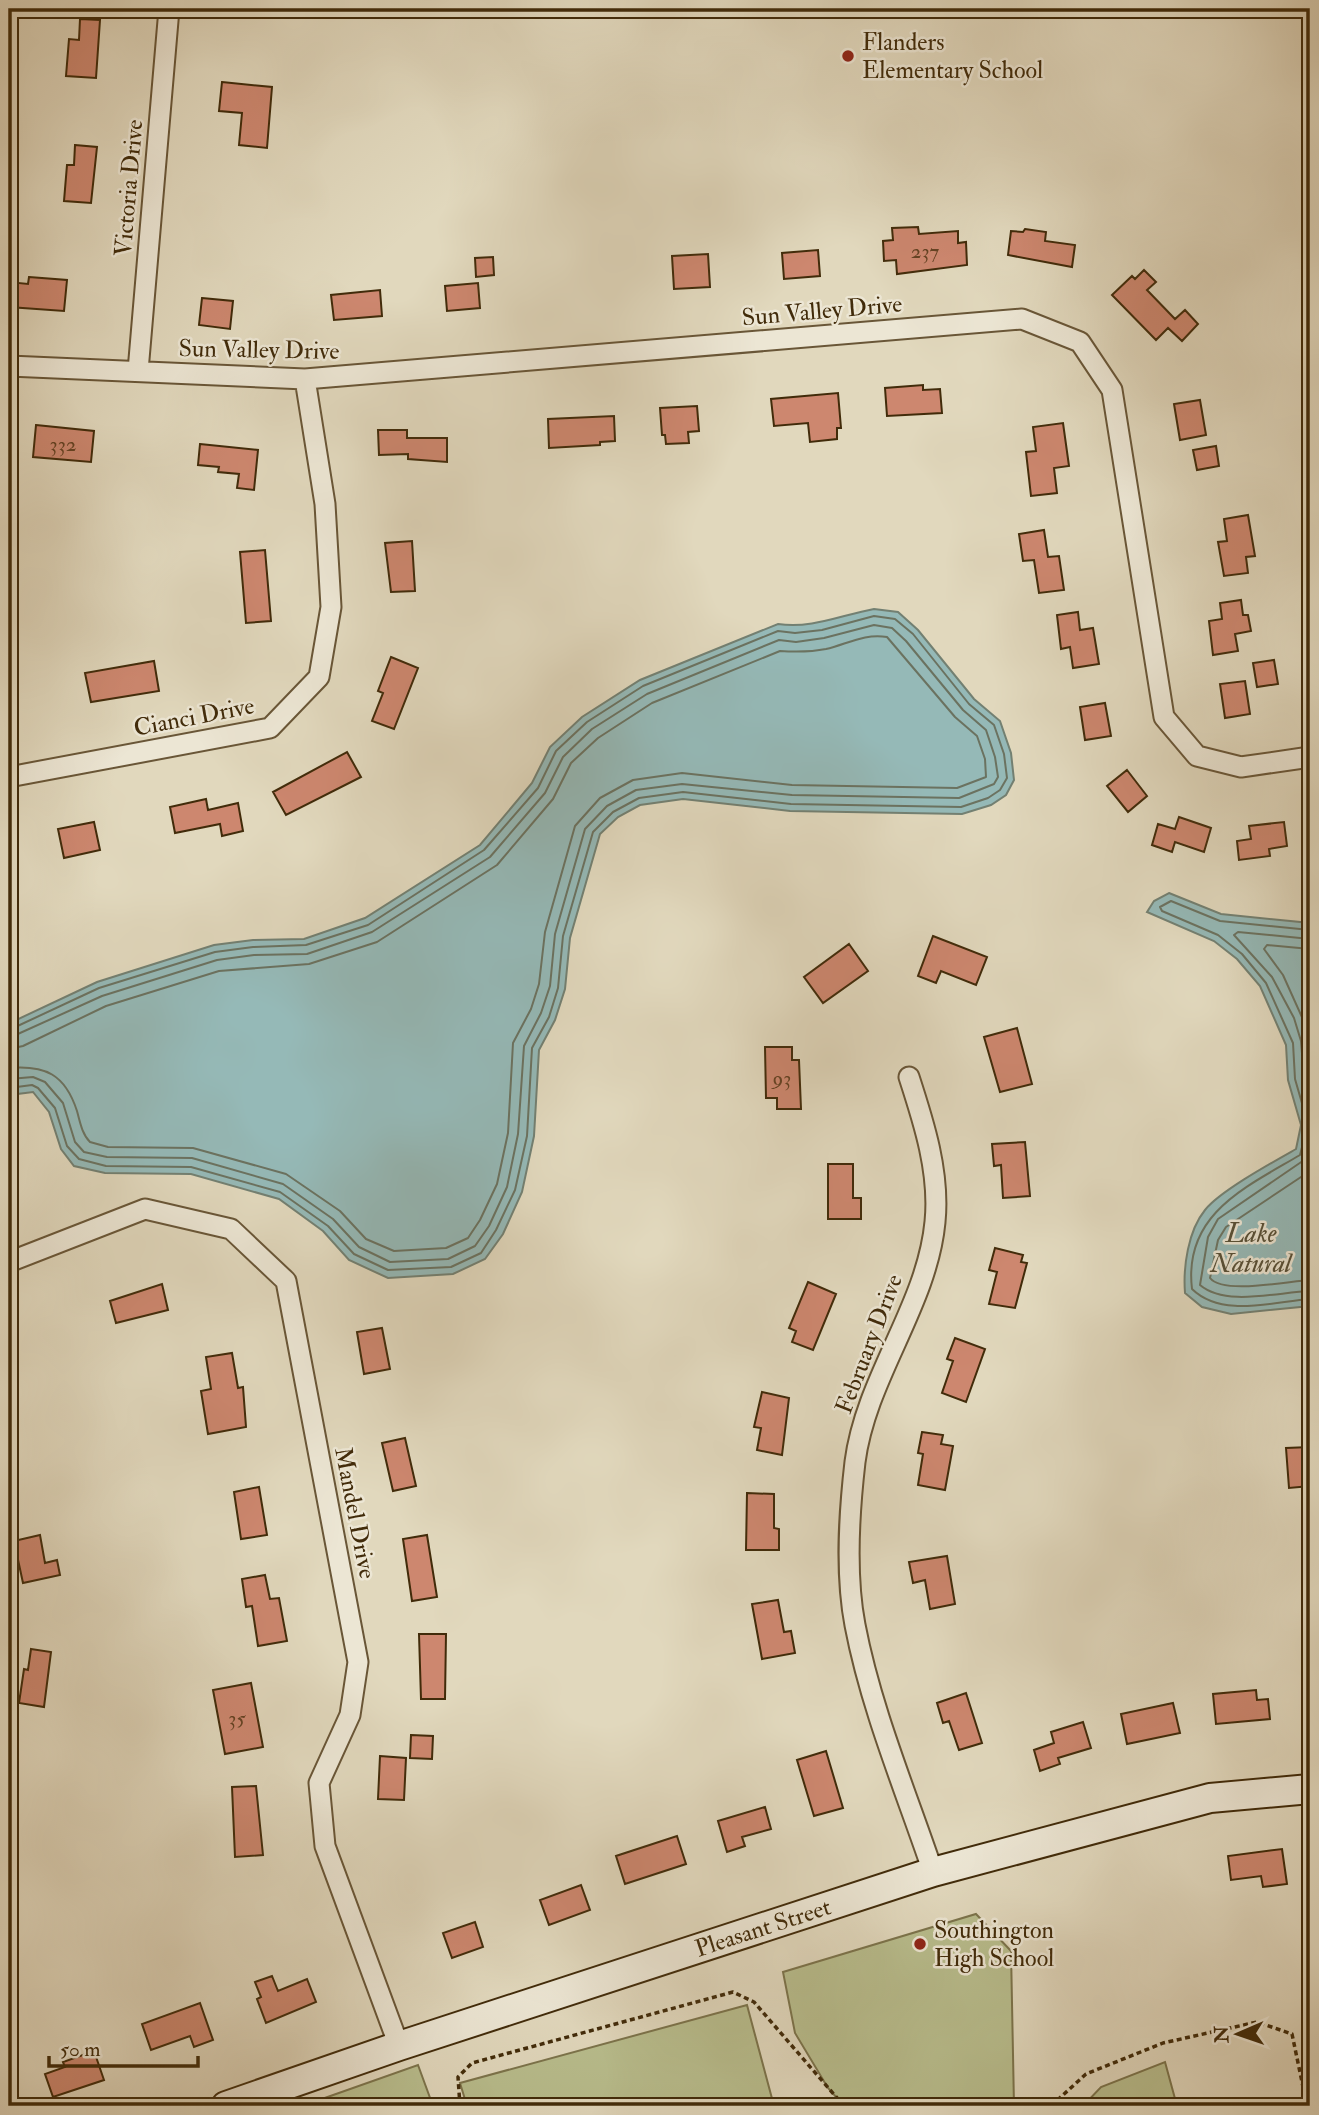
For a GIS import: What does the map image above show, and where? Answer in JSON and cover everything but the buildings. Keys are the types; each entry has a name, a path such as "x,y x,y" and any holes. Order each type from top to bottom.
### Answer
{"street":[{"name":"Victoria Drive","path":"138,371 169,9"},
{"name":"Sun Valley Drive","path":"9,366 305,379 1022,319 1080,342 1112,390 1164,717 1197,756 1241,767 1310,757"},
{"name":"Cianci Drive","path":"9,777 270,728 319,677 331,607 326,504 305,379"},
{"name":"February Drive","path":"909,1077 927,1133 934,1177 935,1222 922,1277 869,1401 856,1458 851,1506 851,1568 855,1624 877,1703 933,1872"},
{"name":"Mandel Drive","path":"9,1262 145,1209 231,1229 286,1281 358,1662 350,1715 320,1783 325,1846 399,2046"},
{"name":"Pleasant Street","path":"226,2106 399,2046 933,1872 1210,1798 1310,1788"}],"path":[{"path":"460,2106 458,2077 472,2063 733,1992 754,2002 844,2106"},
{"path":"1051,2106 1086,2074 1163,2043 1257,2022 1292,2034 1307,2106"}],"green space":[{"path":"976,1914 1011,1951 1014,2106 844,2106 828,2088 795,2033 783,1972"},
{"path":"747,2005 774,2106 467,2106 460,2083"},
{"path":"1165,2062 1177,2106 1083,2106 1101,2087"},
{"path":"418,2065 433,2106 302,2106"}],"water":[{"path":"874,609 898,612 918,630 974,699 1000,721 1011,753 1014,780 1006,795 991,805 962,814 790,811 683,799 640,805 618,817 600,834 570,938 565,989 555,1020 539,1050 534,1136 522,1192 503,1234 485,1259 453,1274 388,1278 349,1260 323,1231 279,1199 191,1174 105,1173 74,1166 61,1149 49,1112 33,1092 9,1095 9,1024 12,1022 97,982 214,945 253,940 304,939 365,918 480,845 532,783 550,747 582,717 640,680 778,624 803,625"},
{"name":"Lake Natural","path":"1169,893 1221,914 1310,923 1310,1306 1231,1314 1202,1307 1185,1293 1188,1250 1194,1228 1205,1210 1234,1186 1296,1149 1301,1125 1288,1080 1286,1045 1260,986 1237,959 1214,941 1147,912 1154,901"}],"place":[{"name":"Flanders Elementary School","path":"848,56"},
{"name":"Southington High School","path":"920,1944"}]}
